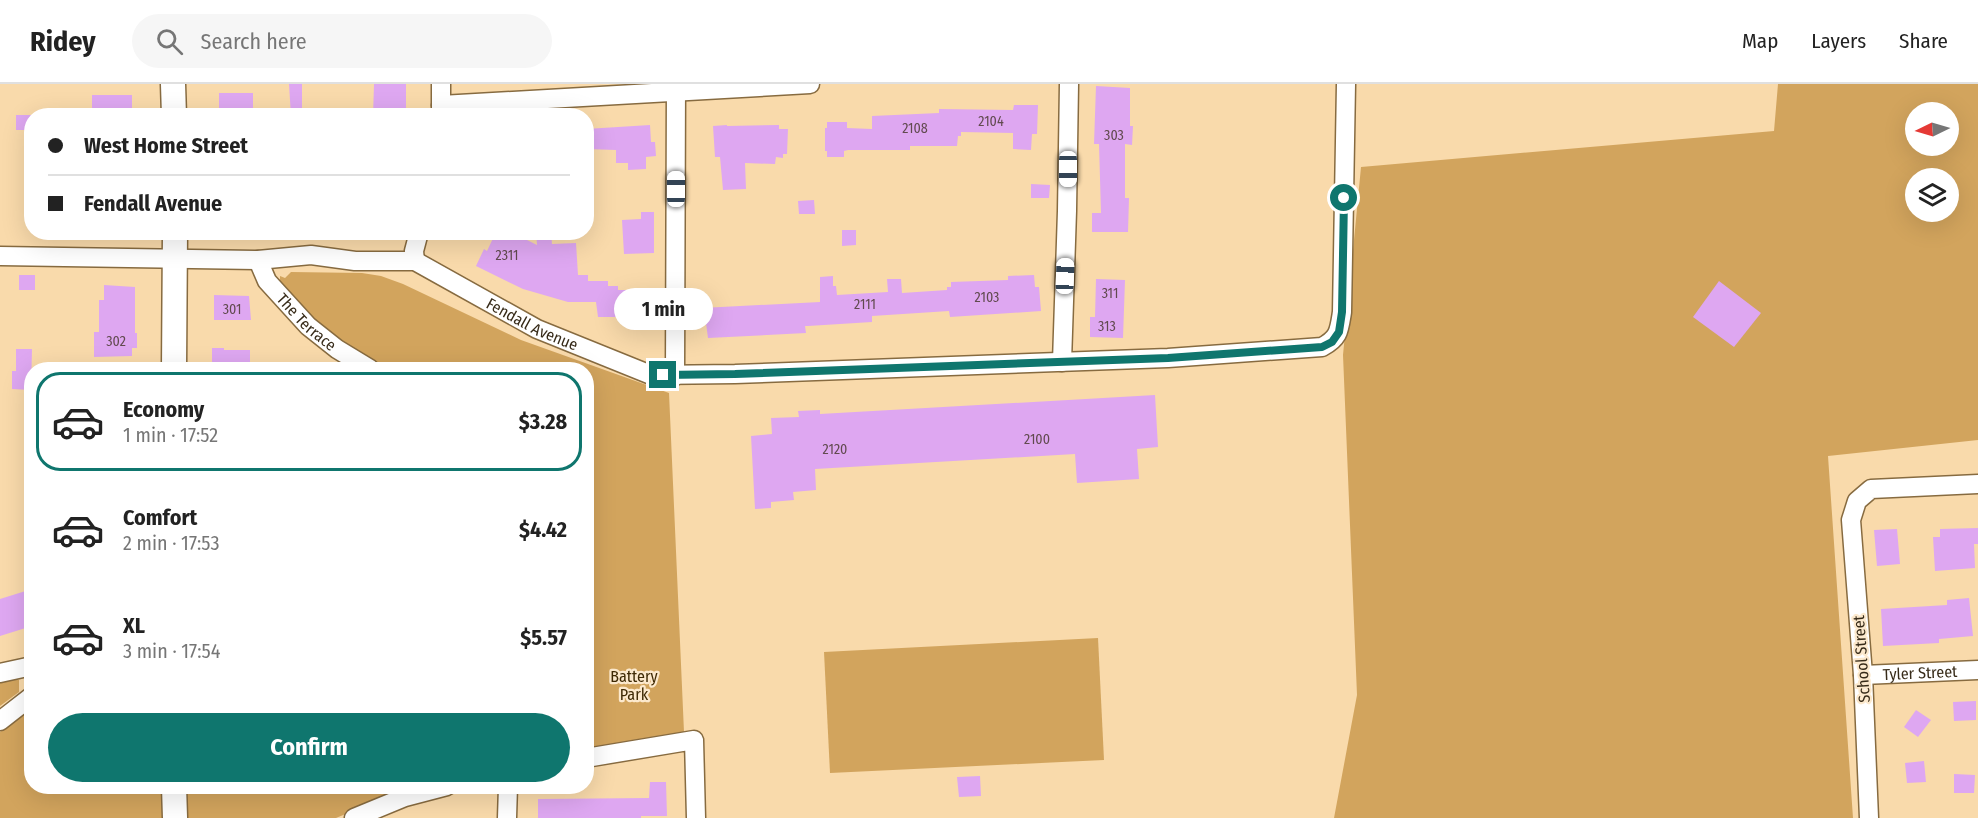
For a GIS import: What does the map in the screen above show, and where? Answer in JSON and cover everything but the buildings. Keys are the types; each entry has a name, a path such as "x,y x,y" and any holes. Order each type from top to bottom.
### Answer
{"street":[{"path":"173,84 174,108"},
{"path":"441,84 441,108"},
{"path":"462,108 676,88 810,84"},
{"path":"1062,362 1069,84"},
{"name":"Fendall Avenue","path":"0,256 258,260 311,255 355,261 415,261 537,329 651,375 1168,358 1322,347 1332,342 1339,332 1342,312 1346,84"},
{"path":"675,375 676,88"},
{"path":"174,362 175,240"},
{"path":"415,261 414,251 417,240"},
{"name":"The Terrace","path":"258,260 267,281 308,326 337,349 358,362"},
{"name":"School Street","path":"1869,818 1863,675 1851,520 1857,501 1871,489 1978,484"},
{"path":"0,673 24,668"},
{"name":"Tyler Street","path":"1863,675 1978,670"},
{"path":"0,721 24,702"},
{"path":"594,757 694,740 696,818"},
{"path":"174,794 175,818"},
{"path":"354,818 416,794"},
{"path":"507,818 508,794"}],"green space":[{"path":"1778,84 1978,84 1978,440 1828,456 1853,818 1334,818 1357,695 1343,355 1361,167 1774,131"},
{"name":"Battery Park","path":"291,272 362,273 381,276 403,284 521,340 582,362 368,362 305,310 283,287 280,276 285,278"},
{"name":"Battery Park","path":"594,366 669,393 684,732 594,747"},
{"path":"1098,638 1104,760 830,773 824,652"},
{"path":"14,678 19,680 19,692 0,706 0,682"},
{"path":"24,713 24,794 394,794 336,818 0,818 0,732"}],"route":[{"path":"663,375 1168,358 1322,347 1332,342 1339,332 1342,312 1344,198"}]}
